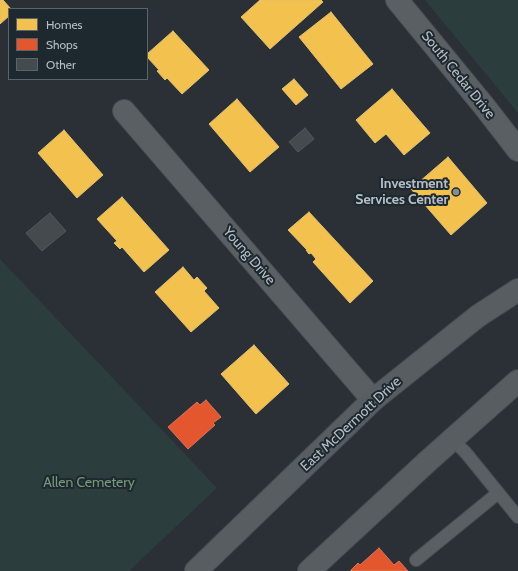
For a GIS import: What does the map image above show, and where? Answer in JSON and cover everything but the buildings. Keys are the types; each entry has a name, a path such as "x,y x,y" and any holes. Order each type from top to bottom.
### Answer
{"main road":[{"name":"East McDermott Drive","path":"196,571 373,400 478,316 518,290"},
{"path":"309,571 518,381"}],"street":[{"name":"South Cedar Drive","path":"397,0 518,150"},
{"name":"Young Drive","path":"124,110 373,400"}],"lane":[{"path":"452,440 466,453 518,517"},
{"path":"416,560 498,493"}],"green space":[{"path":"425,0 518,0 518,113"},
{"name":"Allen Cemetery","path":"0,259 217,488 129,571 0,571"}],"place":[{"name":"Investment Services Center","path":"456,192"}]}
